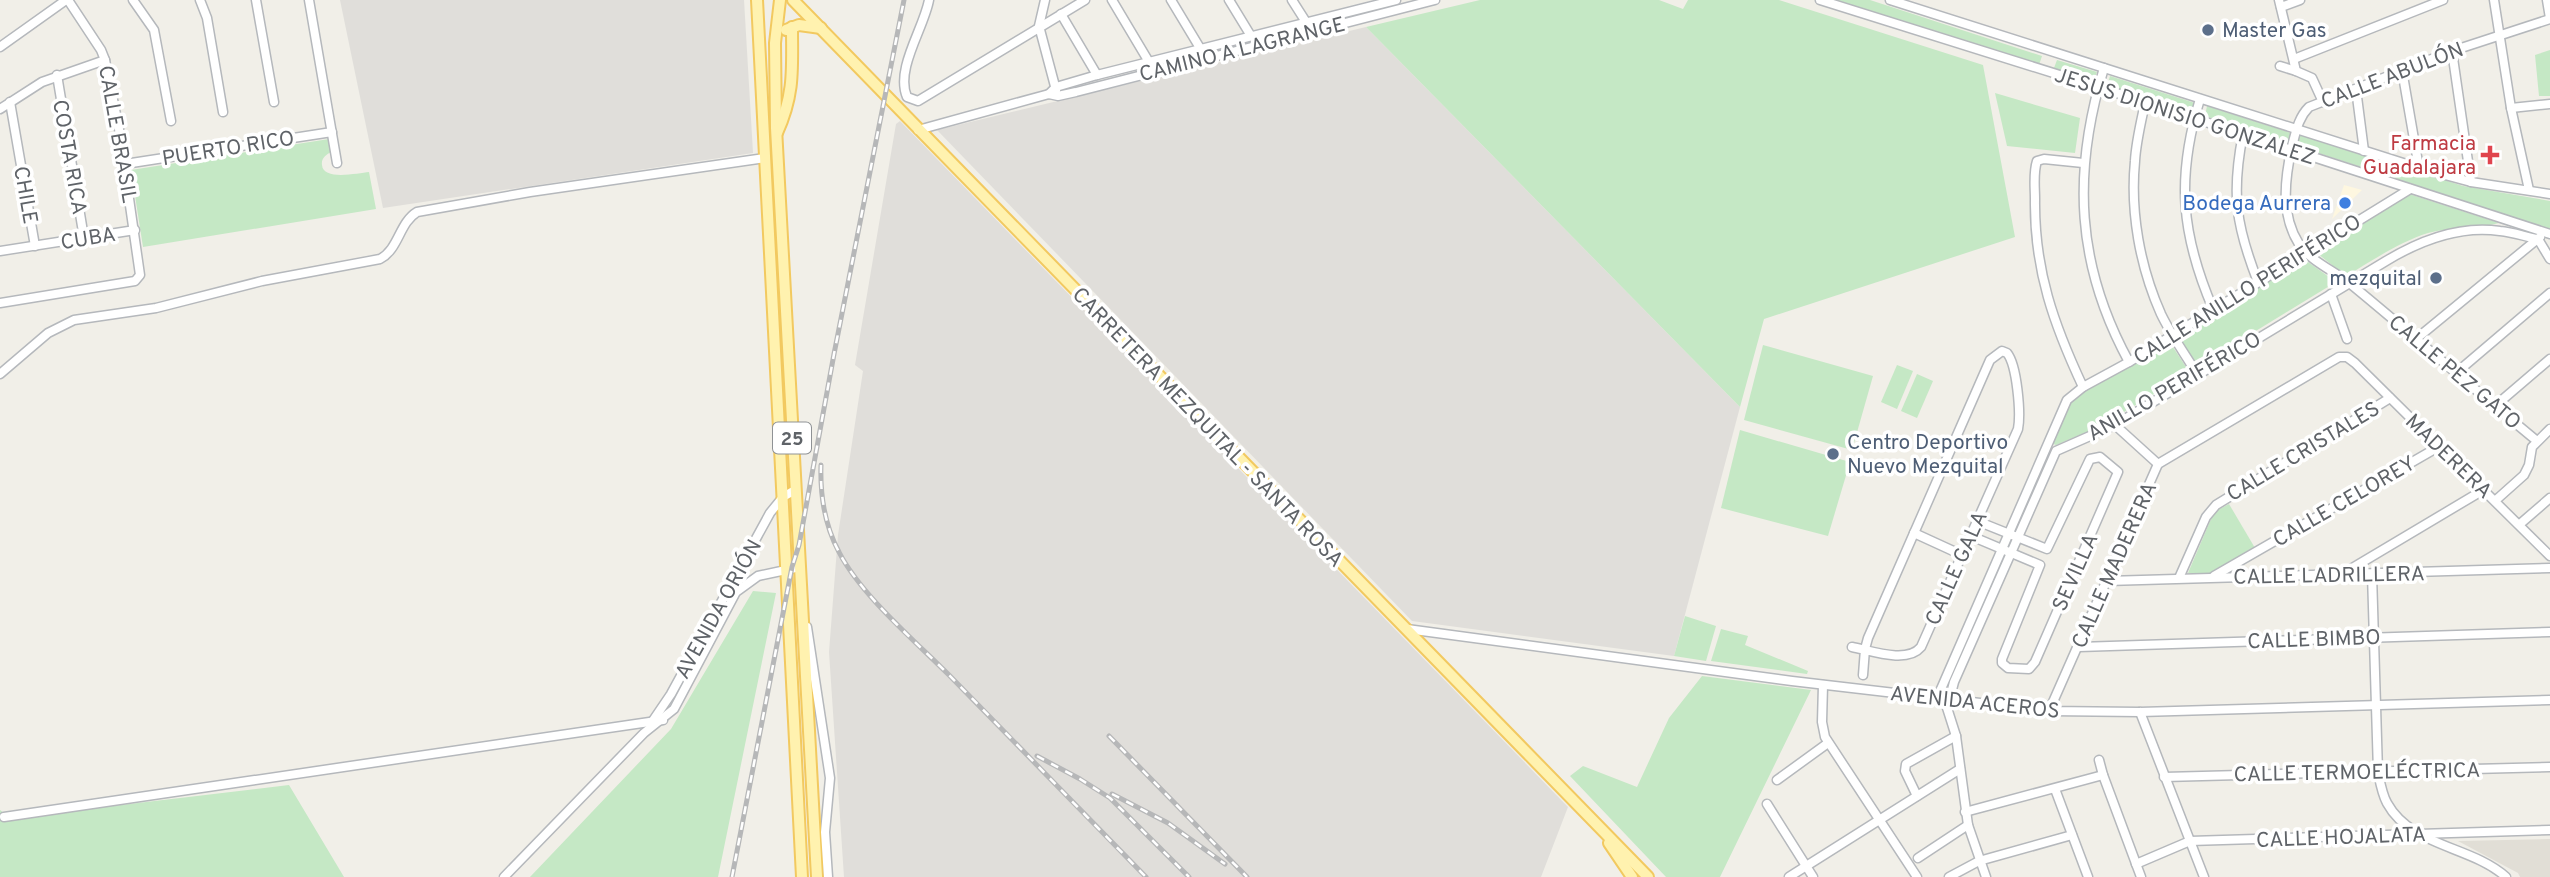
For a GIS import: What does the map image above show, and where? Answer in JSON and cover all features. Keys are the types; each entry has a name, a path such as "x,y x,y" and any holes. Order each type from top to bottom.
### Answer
{"main road":[{"name":"25","path":"780,0 775,43 776,135 817,877"},
{"path":"793,0 812,17"},
{"path":"803,0 812,17"},
{"name":"25","path":"758,1 802,877"},
{"name":"CARRETERA MEZQUITAL - SANTA ROSA","path":"812,17 918,130 1647,877"},
{"path":"775,43 780,35 792,27 807,24 823,29"},
{"path":"776,135 787,111 792,89 792,27"},
{"name":"CARRETERA MEZQUITAL - SANTA ROSA","path":"1596,822 1632,877"}],"street":[{"path":"0,47 67,0"},
{"name":"CALLE BRASIL","path":"0,303 135,281 139,278 125,164 105,60 67,0"},
{"path":"133,0 154,30 171,121"},
{"path":"200,0 207,18 223,112"},
{"path":"256,0 274,102"},
{"path":"309,0 337,163"},
{"path":"929,0 923,24 910,51 904,84 907,97 918,101 1085,0"},
{"path":"1045,0 1039,26 1054,93"},
{"path":"1112,0 1149,62"},
{"path":"1171,0 1202,48 1204,59"},
{"path":"1229,0 1251,36"},
{"path":"1292,0 1306,22"},
{"name":"CAMINO A LAGRANGE","path":"1054,93 1097,75 1396,0"},
{"name":"CAMINO A LAGRANGE","path":"918,130 1054,93 1204,59 1435,0"},
{"name":"JESUS DIONISIO GONZALEZ","path":"1820,0 2244,134 2544,235"},
{"name":"JESUS DIONISIO GONZALEZ","path":"1890,0 2418,168 2471,181 2550,194"},
{"path":"2296,71 2280,4 2300,0"},
{"path":"2294,59 2442,0"},
{"path":"2494,0 2511,108 2529,190"},
{"path":"2547,0 2550,19"},
{"path":"1061,14 1097,75"},
{"name":"CALLE ABULÓN","path":"2297,129 2303,113 2309,107 2452,51 2550,19"},
{"path":"2452,51 2471,181"},
{"path":"0,109 33,86 57,75 105,60"},
{"path":"2280,66 2312,78 2323,102"},
{"path":"2104,68 2089,125 2083,163 2085,222 2092,271 2106,317 2129,362"},
{"path":"2402,70 2418,168"},
{"name":"COSTA RICA","path":"57,75 84,238"},
{"path":"2357,89 2364,151"},
{"path":"2200,99 2185,168 2187,222 2198,273 2213,309"},
{"name":"CHILE","path":"10,102 35,246"},
{"path":"2145,103 2135,161 2136,227 2151,288 2173,335 2197,374"},
{"path":"2511,108 2550,104"},
{"path":"2297,129 2288,163 2285,200 2294,234 2306,253"},
{"name":"PUERTO RICO","path":"125,164 332,132"},
{"path":"2244,134 2237,167 2237,216 2246,253 2258,282"},
{"path":"0,373 48,333 74,320 156,308 262,281 380,259 388,253 405,223 417,212 530,192 765,158"},
{"path":"2083,163 2044,159 2037,162 2035,222 2046,293 2069,356 2084,387"},
{"name":"CALLE ANILLO PERIFÉRICO","path":"2084,387 2410,189"},
{"name":"CUBA","path":"0,251 135,230"},
{"name":"ANILLO PERIFÉRICO","path":"1947,703 1962,652 2006,550 2056,451 2115,425 2406,248 2439,237 2468,232 2500,231 2544,235"},
{"path":"2416,339 2544,235 2550,259"},
{"name":"CALLE PEZ GATO","path":"2306,253 2349,283 2537,441"},
{"path":"2456,373 2550,293"},
{"path":"2331,294 2347,339"},
{"name":"CALLE GALA","path":"1852,647 1865,649 1906,656 1916,653 1921,647 2015,436 2020,419 2010,357 2002,351 1990,360 1914,533 1865,649 1863,675"},
{"name":"MADERERA","path":"2347,358 2550,555"},
{"name":"CALLE MADERERA","path":"2049,711 2158,464 2334,359 2347,358"},
{"path":"2495,406 2550,359"},
{"name":"ANILLO PERIFÉRICO","path":"2013,535 2067,400 2084,387"},
{"name":"CALLE CRISTALES","path":"2179,578 2206,517 2216,505 2390,398"},
{"path":"2115,425 2158,464"},
{"path":"2496,500 2524,475 2529,465 2529,454 2537,441 2550,429"},
{"path":"2047,446 2056,451"},
{"name":"CALLE CELOREY","path":"2211,578 2440,446"},
{"name":"SEVILLA","path":"2006,550 2040,565 2001,659 2008,668 2029,669 2035,662 2118,476 2116,468 2101,457 2090,459 2047,550 2013,535"},
{"path":"2342,574 2485,489"},
{"name":"AVENIDA ORIÓN","path":"644,733 663,720 677,704 770,513 783,497 795,490"},
{"path":"2520,524 2550,498"},
{"path":"1977,521 2013,535"},
{"path":"1914,533 1962,555"},
{"path":"1970,537 2006,550"},
{"name":"AVENIDA ORIÓN","path":"504,877 644,733 671,694 733,590 758,576 800,567"},
{"name":"CALLE LADRILLERA","path":"2107,580 2550,569"},
{"path":"2372,574 2378,772 2386,802 2396,816 2421,835 2491,866 2506,877"},
{"path":"788,604 803,615 810,639 824,732 830,789 825,832 828,877"},
{"name":"AVENIDA ACEROS","path":"1404,629 1947,703 2049,711 2140,712 2550,700"},
{"name":"CALLE BIMBO","path":"2079,647 2550,632"},
{"path":"1823,685 1822,722 1828,743 1917,877"},
{"path":"1947,703 1956,736 1965,812 1986,877"},
{"path":"2140,712 2204,877"},
{"path":"4,817 663,720"},
{"path":"1917,796 1905,771 1906,764 1956,736"},
{"path":"1777,780 1828,743"},
{"path":"2099,760 2102,775 2141,877"},
{"name":"CALLE TERMOELÉCTRICA","path":"2164,777 2550,767"},
{"path":"1789,877 1960,769"},
{"path":"1965,812 2102,775"},
{"path":"2055,789 2088,877"},
{"path":"1766,804 1813,877"},
{"path":"1918,858 1968,825"},
{"name":"CALLE HOJALATA","path":"2136,864 2190,841 2550,830"},
{"path":"1949,877 1979,861 2072,835"}],"shaded area":[{"path":"340,0 744,0 753,153 383,208"},
{"path":"1366,27 1740,407 1674,656 1412,621 937,130"},
{"path":"900,121 1568,807 1541,877 844,877 829,652 838,535 863,371 855,365 896,124"},
{"path":"2344,185 2362,190 2332,219"},
{"path":"2550,839 2550,877 2520,877 2518,873 2458,841"}],"green space":[{"path":"1480,0 1659,0 1683,9 1688,0 1779,0 1983,65 2015,237 1764,319 1740,407 1366,27"},
{"path":"1832,0 1870,0 2042,56 2039,65"},
{"path":"2550,50 2550,96 2539,96 2535,55"},
{"path":"2057,60 2097,72 2093,81 2054,68"},
{"path":"2110,76 2195,103 2193,112 2107,86"},
{"path":"1995,93 2080,118 2075,153 2007,146"},
{"path":"2207,106 2294,134 2291,145 2205,116"},
{"path":"2300,134 2463,186 2550,201 2550,229 2297,146"},
{"path":"329,139 331,152 322,160 324,170 334,175 369,172 376,209 143,247 131,170"},
{"path":"2406,193 2499,223 2428,233 2396,247 2346,276 2313,250"},
{"path":"2301,257 2336,282 2197,367 2177,334"},
{"path":"2169,341 2186,367 2184,376 2099,427 2056,445 2051,443 2073,397"},
{"path":"1763,345 1873,376 1852,450 1744,420"},
{"path":"1897,365 1913,371 1897,409 1881,402"},
{"path":"1917,374 1933,381 1917,418 1901,411"},
{"path":"1740,430 1850,462 1828,536 1721,508"},
{"path":"2229,504 2255,548 2213,573 2188,573 2214,512"},
{"path":"753,591 776,593 718,877 530,877 671,729"},
{"path":"1685,616 1716,626 1706,661 1674,656"},
{"path":"1721,629 1748,636 1745,645 1808,671 1807,674 1711,661"},
{"path":"1702,676 1811,690 1720,877 1666,877 1570,776 1583,766 1637,787 1669,718"},
{"path":"289,785 344,877 0,877 0,810 11,818"}],"railway":[{"path":"732,877 904,0"},
{"path":"821,465 821,488 830,532 848,568 860,584 1146,877"},
{"path":"1109,736 1247,877"},
{"path":"1037,756 1110,798 1189,877"},
{"path":"1112,794 1168,823 1225,864"}],"place":[{"name":"Master Gas","path":"2208,30"},
{"name":"Farmacia Guadalajara","path":"2490,155"},
{"name":"Bodega Aurrera","path":"2345,203"},
{"name":"mezquital","path":"2436,278"},
{"name":"Centro Deportivo Nuevo Mezquital","path":"1833,454"}]}
